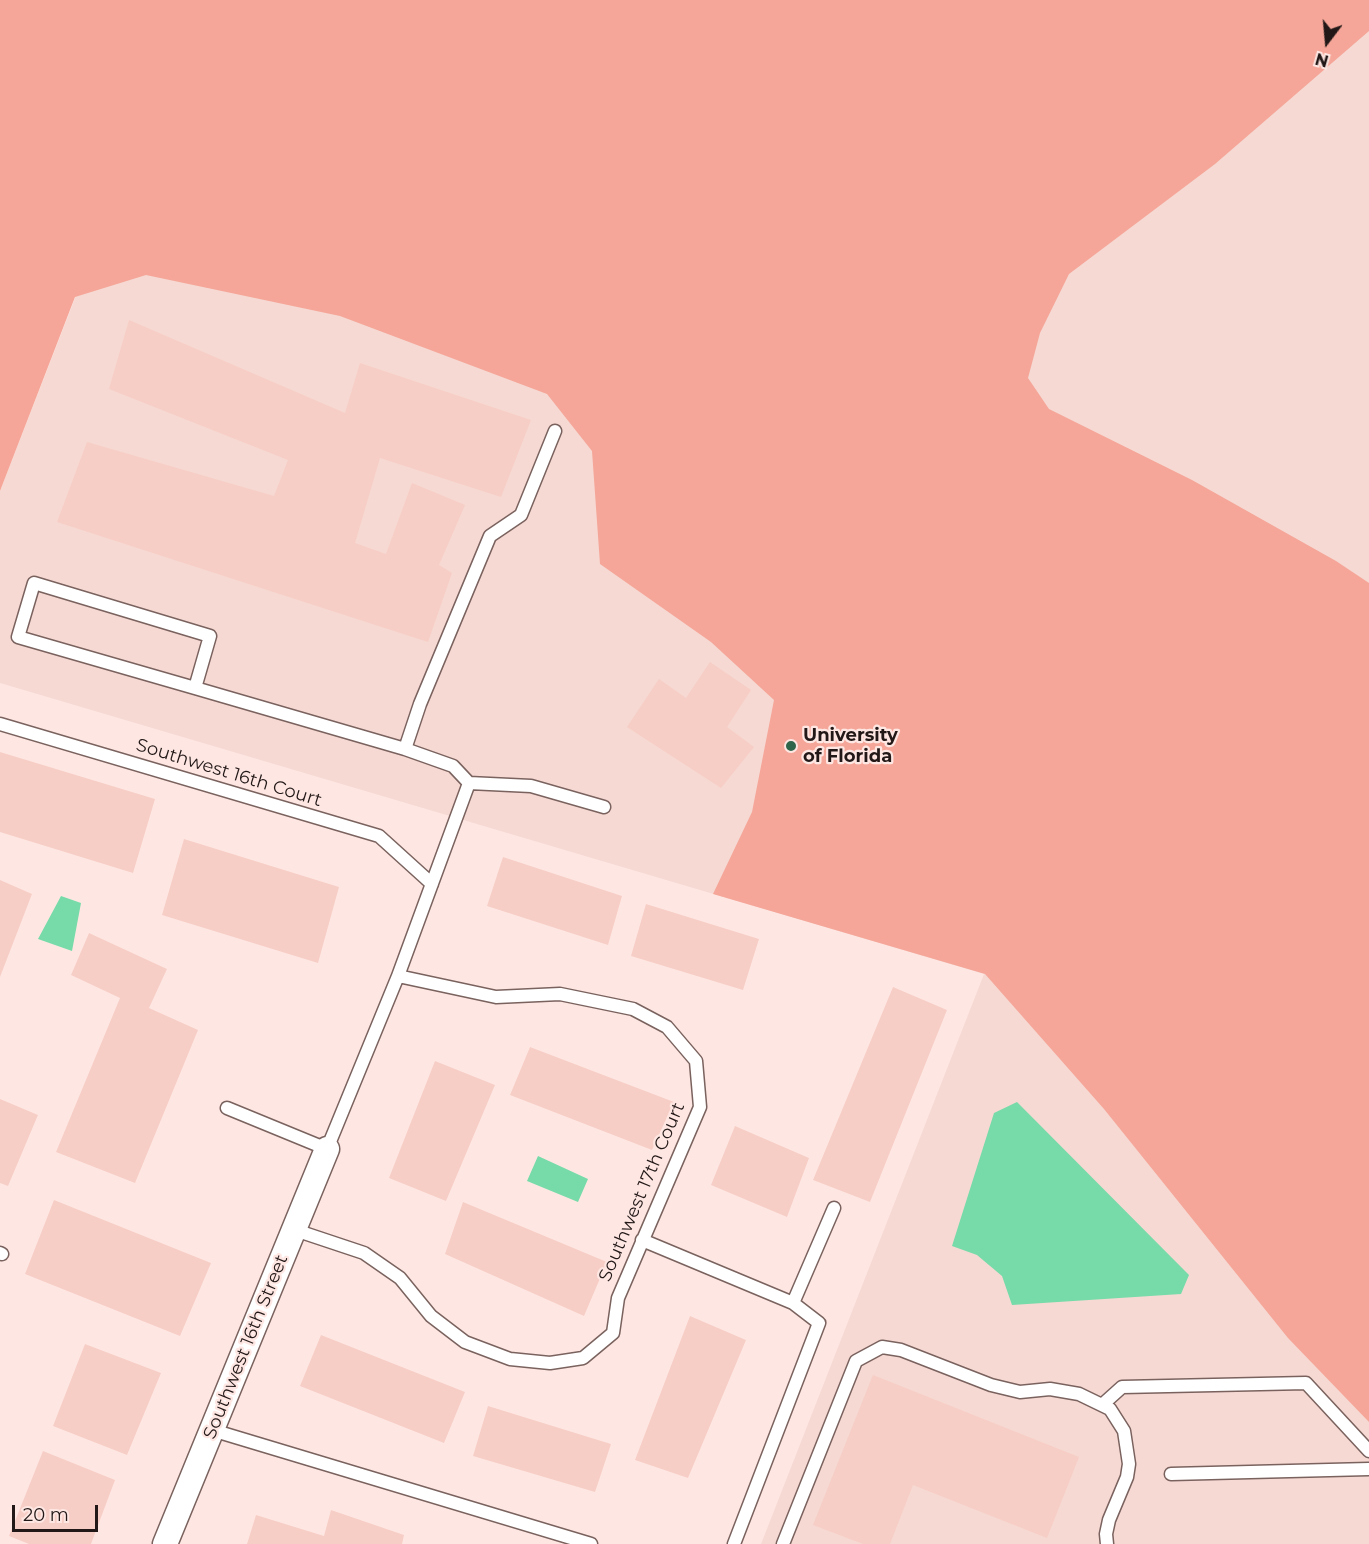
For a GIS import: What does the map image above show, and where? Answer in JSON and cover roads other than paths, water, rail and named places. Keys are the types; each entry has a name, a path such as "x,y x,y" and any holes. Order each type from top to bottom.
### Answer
{"street":[{"name":"Southwest 16th Street","path":"165,1544 327,1149"}],"lane":[{"path":"405,749 420,704 490,536 521,515 555,431"},
{"path":"195,688 210,636 34,583 18,637 405,749 453,766 469,783 531,786 604,807"},
{"name":"Southwest 16th Court","path":"0,724 379,837 432,884"},
{"path":"227,1108 327,1149 398,976 469,783"},
{"name":"Southwest 17th Court","path":"295,1230 364,1253 400,1278 431,1316 465,1342 510,1359 550,1363 583,1358 613,1333 618,1298 700,1107 696,1061 667,1027 633,1009 560,994 496,997 398,976"},
{"path":"794,1303 834,1208"},
{"path":"642,1240 794,1303 819,1323 734,1544"},
{"path":"783,1544 856,1361 882,1347 901,1350 991,1385 1020,1392 1050,1389 1079,1394 1110,1409 1124,1431 1129,1464 1127,1477 1109,1520 1106,1534 1107,1544"},
{"path":"1102,1405 1122,1387 1306,1383 1369,1451"},
{"path":"212,1430 591,1544"},
{"path":"1171,1474 1369,1469"}],"place":[{"name":"University of Florida","path":"791,746"}]}
